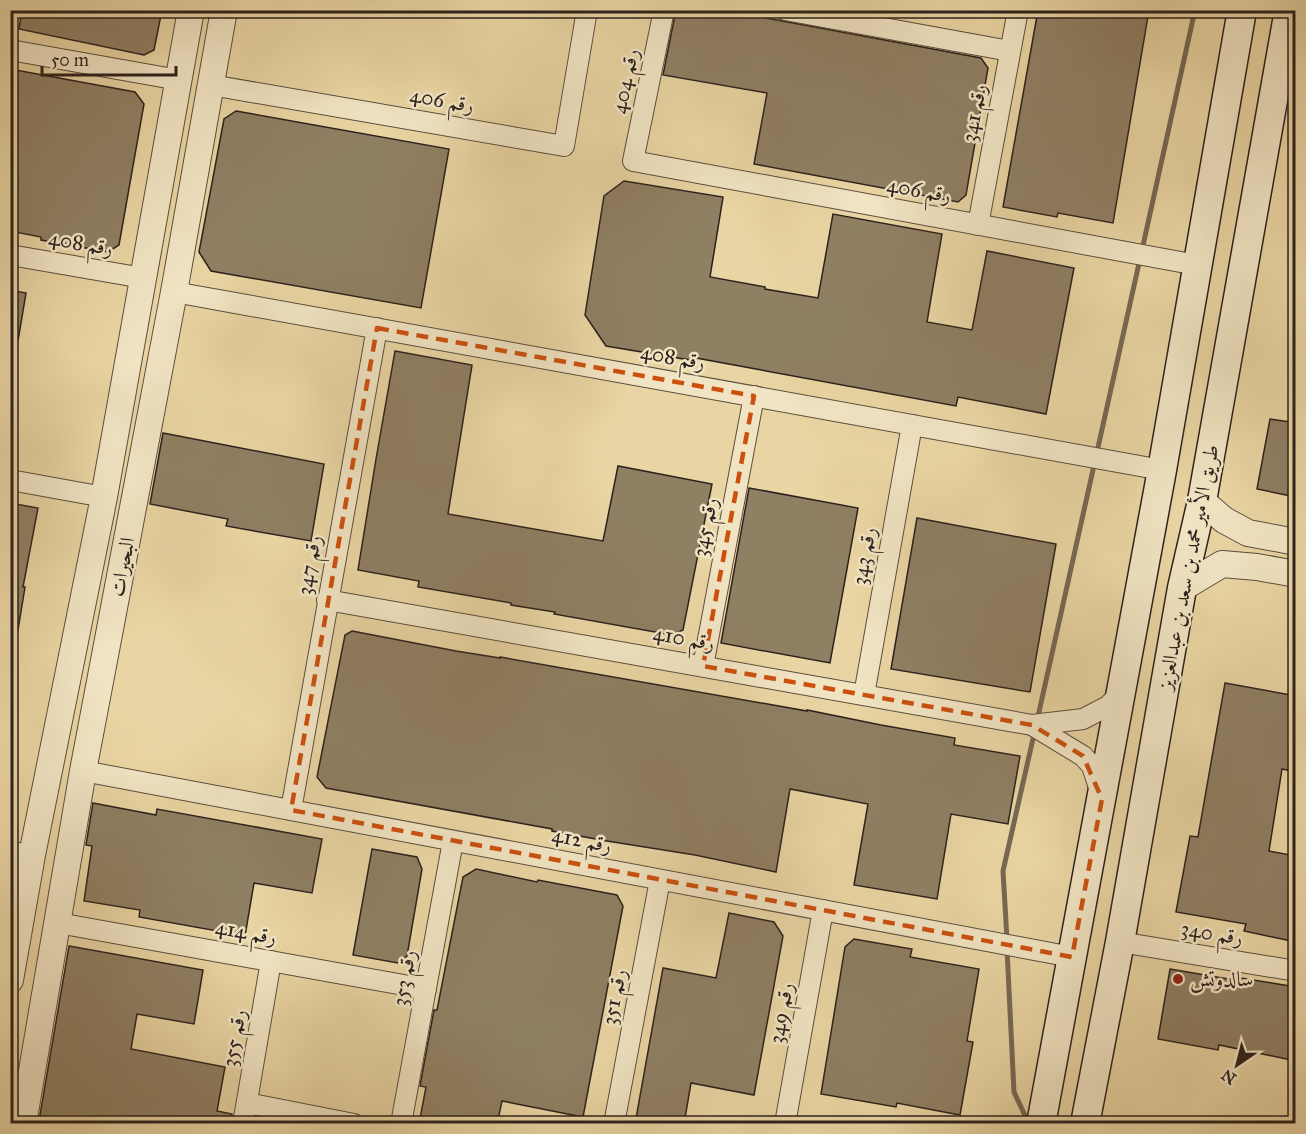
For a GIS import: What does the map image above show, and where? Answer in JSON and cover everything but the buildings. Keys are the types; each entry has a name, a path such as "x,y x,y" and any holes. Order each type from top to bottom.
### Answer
{"main road":[{"name":"طريق الأمير محمد بن سعد بن عبدالعزيز","path":"1041,1124 1122,692 1242,10"},
{"name":"طريق الأمير محمد بن سعد بن عبدالعزيز","path":"1085,1124 1120,942 1182,588 1202,501 1290,10"}],"street":[{"name":"البحيرات","path":"10,980 21,854 104,500 191,10"},
{"name":"البحيرات","path":"24,1124 83,771 174,292 224,10"},
{"name":"رقم 406","path":"211,85 564,146 587,10"},
{"name":"رقم 404","path":"633,161 664,10"},
{"path":"785,10 1010,51"},
{"name":"رقم 341","path":"978,225 1018,10"},
{"path":"10,50 178,80"},
{"name":"رقم 406","path":"633,161 1197,265"},
{"name":"رقم 408","path":"10,255 143,278"},
{"name":"رقم 408","path":"174,292 1162,470"},
{"name":"رقم 347","path":"291,810 377,328"},
{"name":"رقم 345","path":"703,666 754,396"},
{"name":"رقم 343","path":"864,695 912,425"},
{"path":"10,480 133,508"},
{"path":"1202,501 1224,520 1248,533 1296,542"},
{"path":"1257,567 1264,536"},
{"path":"1182,588 1222,564 1296,574"},
{"name":"رقم 410","path":"327,600 1032,725"},
{"path":"1032,725 1083,719 1108,706 1122,692"},
{"path":"1032,725 1083,756 1092,766 1102,799"},
{"name":"رقم 412","path":"83,771 1072,957"},
{"name":"رقم 353","path":"401,1124 453,841"},
{"name":"رقم 351","path":"614,1124 660,880"},
{"name":"رقم 349","path":"785,1124 823,910"},
{"name":"رقم 414","path":"58,923 426,989"},
{"name":"رقم 340","path":"1120,942 1296,971"},
{"name":"رقم 355","path":"243,1124 271,961"},
{"path":"247,1103 354,1124"}],"highlighted area":[{"path":"377,328 754,396 703,666 1032,725 1083,756 1102,799 1072,957 291,810"}],"waterway":[{"path":"1142,250 1195,10"},
{"path":"1037,721 1140,259"},
{"path":"1007,939 1003,871 1035,730"},
{"path":"1007,949 1014,1092 1029,1124"}],"place":[{"name":"سالدوتش","path":"1178,979"}]}
